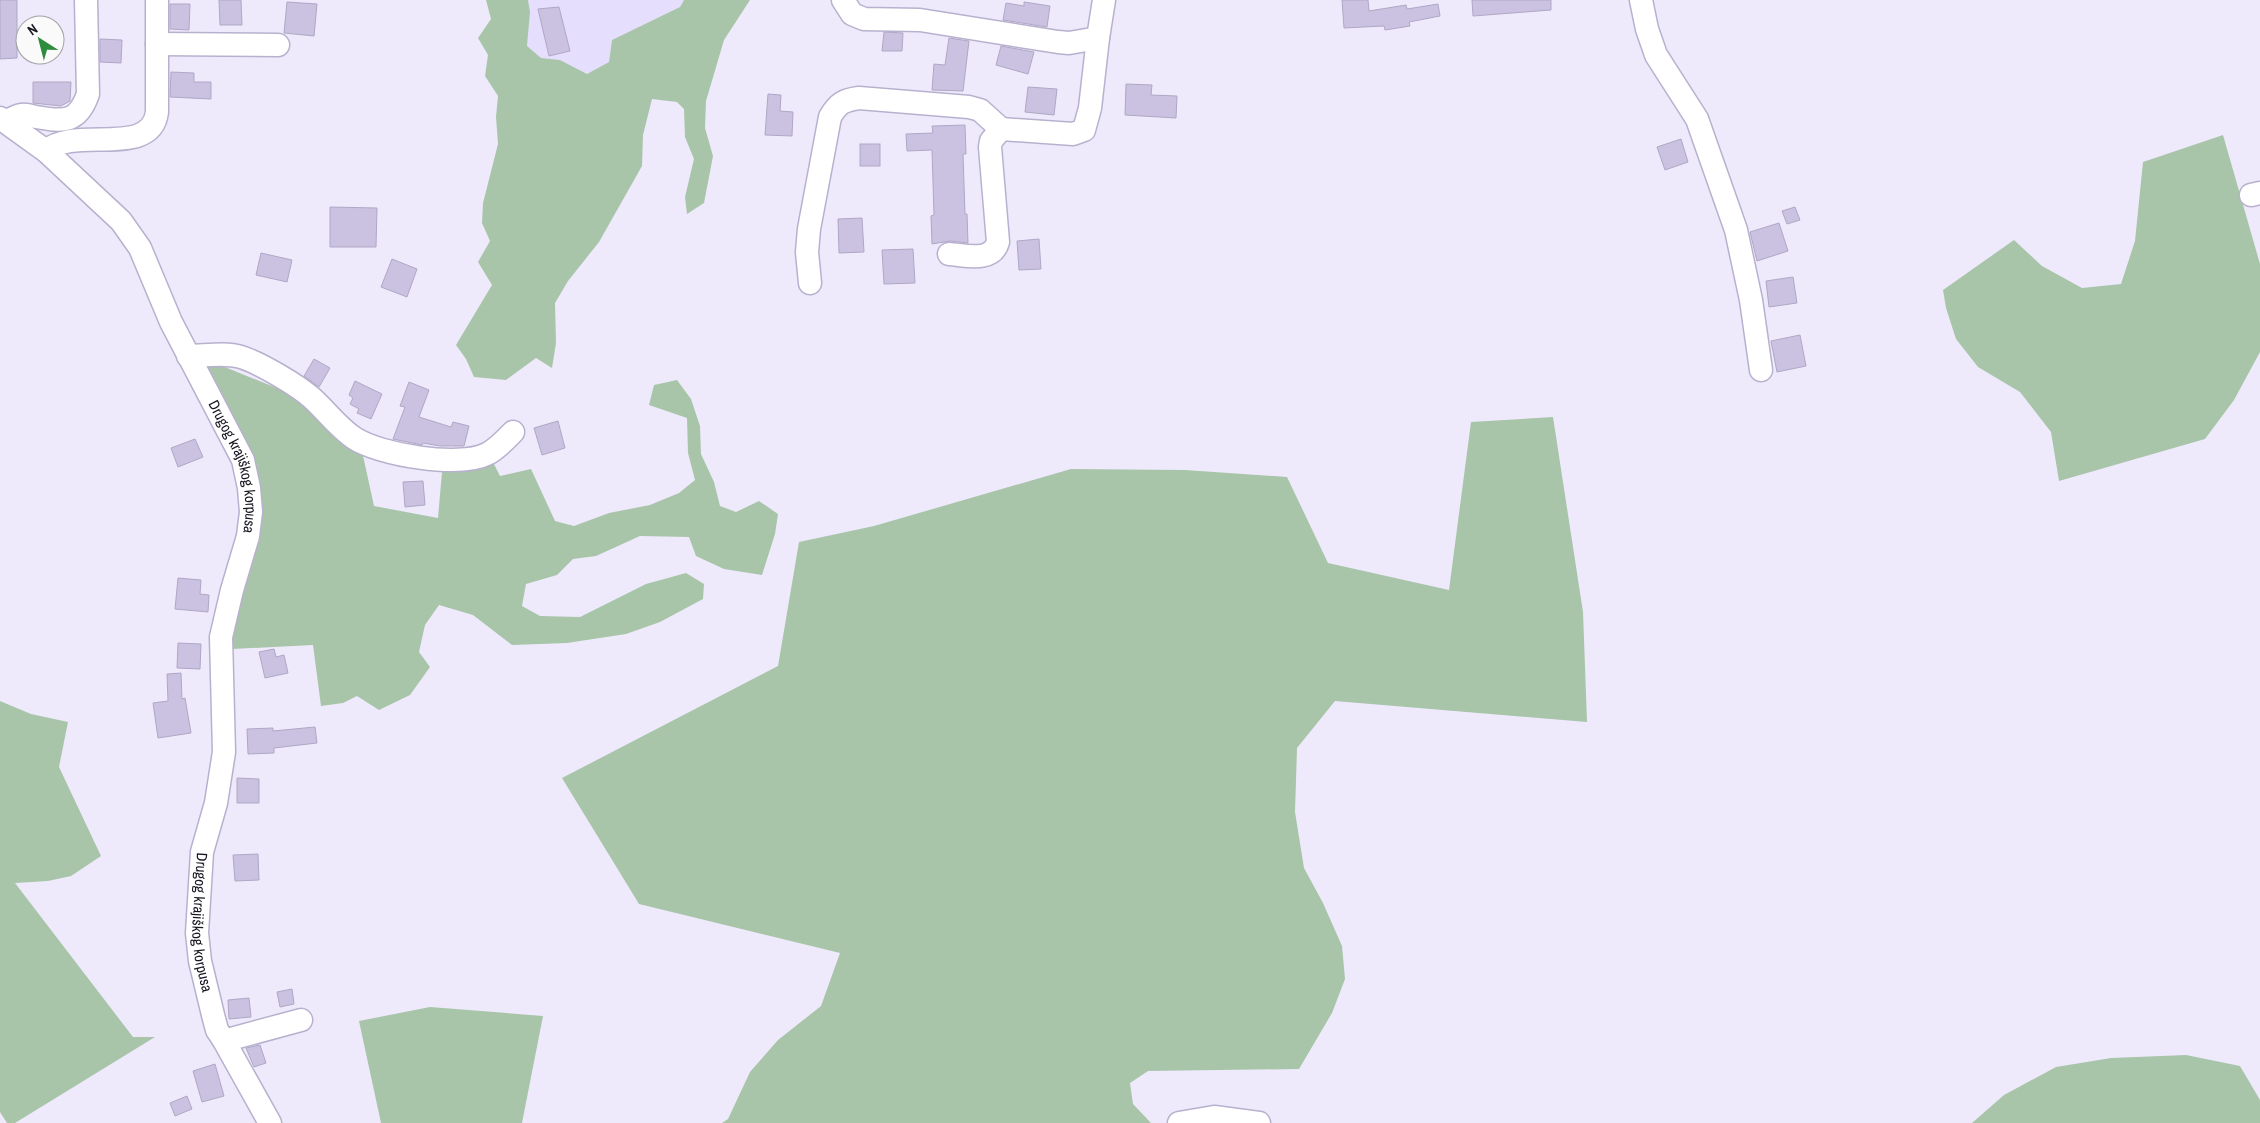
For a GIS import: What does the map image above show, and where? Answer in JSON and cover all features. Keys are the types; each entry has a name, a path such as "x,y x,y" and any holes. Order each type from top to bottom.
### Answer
{"street":[{"path":"3,119 21,115 66,120 72,118 84,107 88,94 86,0"},
{"path":"46,151 58,143 141,136 154,125 157,112 157,0"},
{"path":"843,0 852,14 864,19 920,20 1070,43 1098,38"},
{"path":"810,283 807,252 809,229 830,117 837,105 845,100 859,98 969,107 980,110 1001,129 1073,134 1084,130 1090,108 1104,0"},
{"path":"1640,0 1656,55 1697,119 1736,230 1751,300 1761,370"},
{"path":"157,44 278,45"},
{"name":"Drugog krajiškog korpusa","path":"3,119 46,151 121,222 140,248 171,322 243,460 249,488 251,512 248,536 232,590 221,637 224,752 216,803 202,852 197,933 200,961 215,1023 270,1123"},
{"path":"949,254 981,256 989,255 996,249 998,242 990,147 991,142 1001,129"},
{"path":"188,356 222,354 241,358 301,390 312,398 353,438 364,444 414,457 440,461 471,459 487,454 512,432"},
{"path":"223,1038 227,1040 301,1020"},
{"path":"1179,1123 1214,1117 1259,1123"}],"shaded area":[{"path":"528,0 684,0 680,7 612,40 609,62 587,74 560,60 541,58 527,46 530,12"}],"green space":[{"path":"486,0 528,0 530,12 527,46 541,58 560,60 587,74 609,62 612,40 680,7 684,0 750,0 724,40 706,101 705,128 713,156 704,203 687,214 685,197 694,159 685,137 684,109 677,102 652,99 643,135 642,166 599,242 568,281 555,303 556,343 552,368 536,358 506,380 474,377 466,359 456,345 492,285 478,262 490,241 482,223 483,203 498,144 496,117 498,96 485,76 488,55 478,38 491,19"},
{"path":"2223,135 2260,264 2260,352 2234,400 2205,439 2059,481 2051,432 2020,392 1978,367 1956,339 1946,308 1943,290 2014,240 2042,266 2082,288 2121,284 2135,241 2143,162"},
{"path":"220,365 284,391 303,402 362,451 374,506 438,518 442,472 477,469 494,464 500,476 531,469 555,521 574,526 609,513 650,505 679,493 695,480 688,453 687,418 649,405 654,385 677,380 691,399 700,426 701,454 714,482 720,506 736,512 759,501 778,514 775,534 762,575 724,569 696,556 689,537 640,536 596,556 573,559 557,575 526,584 522,606 540,616 580,617 646,584 686,573 704,584 703,599 660,622 626,634 567,643 512,645 473,615 439,605 425,625 419,652 430,667 410,695 379,710 357,696 343,703 321,706 313,645 232,649 233,630 257,515 202,374 207,366"},
{"path":"1553,417 1583,612 1587,722 1335,701 1297,748 1295,812 1304,868 1323,903 1342,946 1345,979 1332,1013 1299,1069 1148,1071 1130,1083 1133,1104 1151,1123 722,1123 728,1119 750,1072 778,1040 821,1006 840,953 639,904 562,778 778,666 799,542 874,526 1071,469 1185,470 1287,477 1328,563 1449,590 1471,422"},
{"path":"0,701 31,714 68,722 59,767 101,856 71,876 48,881 15,883 133,1037 155,1037 15,1123 7,1123 0,1112"},
{"path":"430,1007 543,1016 522,1123 381,1123 359,1021"},
{"path":"2186,1055 2240,1066 2260,1100 2260,1123 1972,1123 2004,1095 2056,1067 2111,1058"}],"building":[{"path":"0,0 17,0 15,58 0,59"},
{"path":"219,0 241,0 242,25 220,25"},
{"path":"1342,0 1368,0 1369,11 1406,5 1407,9 1438,4 1440,16 1409,22 1410,26 1385,30 1384,26 1344,28"},
{"path":"1472,0 1551,0 1551,10 1473,16"},
{"path":"287,2 317,4 314,36 284,33"},
{"path":"1024,2 1050,6 1047,27 1003,20 1006,3 1024,6"},
{"path":"170,4 190,4 189,30 170,29"},
{"path":"559,7 570,51 549,56 538,9"},
{"path":"884,32 903,33 902,51 882,51"},
{"path":"949,38 969,41 963,91 932,90 934,64 945,65"},
{"path":"100,39 122,40 121,63 100,62"},
{"path":"1001,46 1034,52 1028,74 996,65"},
{"path":"171,72 194,73 194,82 211,82 211,99 170,97"},
{"path":"33,82 71,82 70,101 61,106 33,103"},
{"path":"1126,84 1152,85 1151,95 1177,96 1176,118 1125,115"},
{"path":"1028,87 1057,89 1054,115 1025,112"},
{"path":"768,94 781,95 780,111 793,112 792,136 765,135"},
{"path":"965,125 966,154 963,154 968,243 950,241 932,244 931,216 934,215 932,150 907,151 906,134 933,133 932,126"},
{"path":"1681,139 1688,162 1665,170 1657,147"},
{"path":"860,144 880,144 880,166 860,166"},
{"path":"330,207 377,208 376,247 330,247"},
{"path":"1795,207 1800,220 1787,224 1782,211"},
{"path":"862,218 864,252 839,253 838,219"},
{"path":"1779,223 1788,251 1757,261 1750,232"},
{"path":"1039,239 1041,269 1019,270 1017,241"},
{"path":"913,249 915,283 884,284 882,250"},
{"path":"261,253 292,260 287,282 256,275"},
{"path":"392,259 417,269 407,297 381,287"},
{"path":"1793,277 1797,303 1769,307 1766,281"},
{"path":"1800,335 1806,366 1777,372 1771,341"},
{"path":"314,359 330,368 319,387 304,376"},
{"path":"355,381 382,394 371,419 357,413 359,409 350,404 353,398 349,395"},
{"path":"409,382 429,390 419,417 451,427 453,422 469,426 464,446 440,446 423,443 422,445 393,439 405,407 400,406"},
{"path":"558,421 565,448 542,455 534,428"},
{"path":"195,439 203,457 178,467 171,448"},
{"path":"423,481 425,505 405,507 403,482"},
{"path":"178,578 201,580 200,594 209,595 208,612 175,609"},
{"path":"178,643 201,644 200,669 177,668"},
{"path":"274,649 276,657 284,655 288,673 265,678 259,652"},
{"path":"181,673 182,699 185,698 191,733 158,738 153,703 168,701 167,674"},
{"path":"315,727 317,743 274,748 274,753 248,754 247,729 273,728 273,731"},
{"path":"237,778 259,779 259,803 237,803"},
{"path":"258,854 259,880 235,881 233,855"},
{"path":"292,989 294,1004 280,1007 277,992"},
{"path":"249,998 251,1017 229,1019 228,1000"},
{"path":"260,1045 266,1063 254,1067 246,1048"},
{"path":"215,1064 224,1096 202,1102 193,1071"},
{"path":"187,1096 192,1109 175,1116 170,1103"}]}
